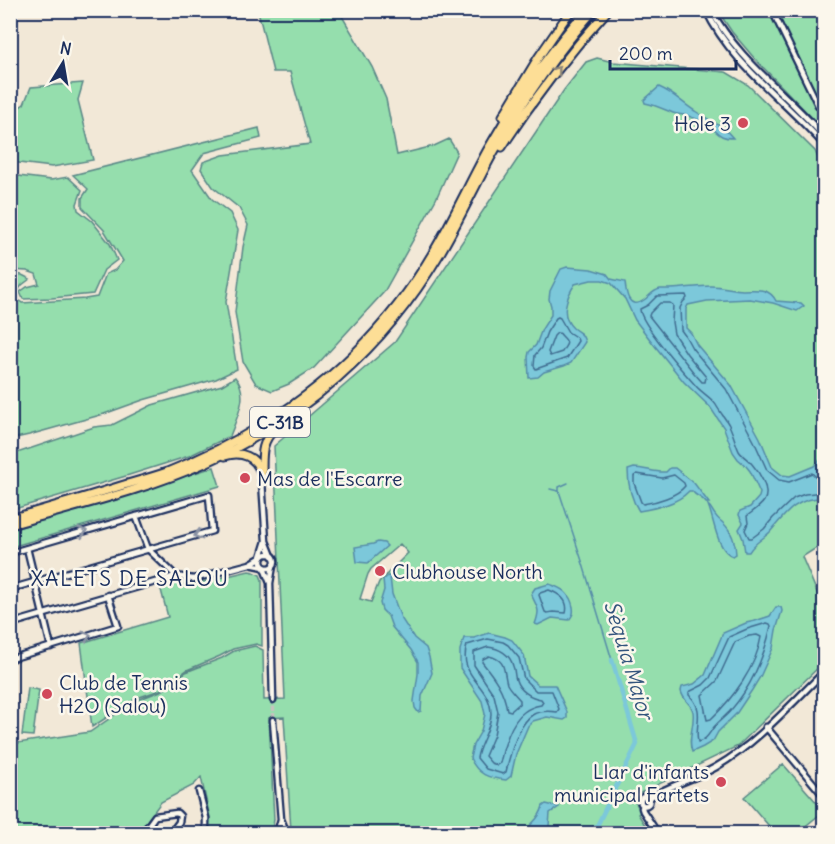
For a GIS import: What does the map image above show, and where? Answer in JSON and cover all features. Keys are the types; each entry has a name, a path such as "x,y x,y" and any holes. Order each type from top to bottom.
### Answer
{"highway":[{"path":"462,206 485,150 512,101 571,10"},
{"name":"C-31B","path":"10,525 166,478 205,463 273,426 332,384 390,326 411,298 439,255 488,151 516,103 544,62 586,10"},
{"name":"C-31B","path":"10,519 165,472 235,442 284,412 328,379 353,357 406,295 549,65 594,10"},
{"path":"462,206 524,114 562,63 609,10"},
{"path":"262,481 262,454 266,439 302,410 309,400"},
{"path":"205,463 233,454 241,454 258,465 262,481"}],"street":[{"path":"706,10 730,49 825,145"},
{"path":"711,10 725,34 739,51 825,137"},
{"path":"772,10 818,105"},
{"path":"262,481 266,541 262,557 270,583"},
{"path":"10,553 209,495 212,531 10,589"},
{"path":"136,516 148,549 176,576"},
{"path":"266,541 274,559 270,583 273,700"},
{"path":"27,548 51,647"},
{"path":"10,624 176,576 193,579 250,564 268,554 272,556"},
{"path":"250,564 269,568 274,564"},
{"path":"10,659 118,626 108,595"},
{"path":"658,834 642,808 643,805 649,803 649,798 718,765 740,751 825,672"},
{"path":"273,720 280,819 278,834"},
{"path":"766,728 825,796"},
{"path":"199,790 206,818 206,834"},
{"path":"142,834 155,816 177,813 180,816 179,822 170,834"},
{"path":"280,819 287,834"},
{"path":"818,834 825,828"}],"green space":[{"path":"258,11 339,11 372,67 386,99 397,155 434,146 449,139 457,152 436,199 384,292 314,368 289,384 272,391 256,384 243,362 235,312 248,225 239,208 213,187 201,169 203,162 223,155 310,144 290,72 273,72"},
{"path":"718,11 824,11 824,130 755,59"},
{"path":"597,58 613,62 726,72 748,85 815,151 824,172 824,543 802,557 824,609 824,662 738,746 640,793 636,797 636,803 641,812 638,814 650,833 294,833 291,831 284,717 269,718 274,819 272,833 208,833 210,818 201,777 194,785 161,802 138,833 11,833 10,727 13,727 18,743 90,732 135,701 163,690 186,672 234,651 255,646 263,650 264,700 285,699 274,446 395,342 564,90 586,62","holes":["400,544 408,553 379,582 371,602 360,599 371,569"]},
{"path":"83,83 78,100 93,160 52,167 11,162 11,113 24,104 31,87"},
{"path":"259,128 261,138 204,153 192,170 212,199 230,213 238,230 226,302 237,369 216,379 104,414 11,439 11,273 30,279 14,296 22,303 85,299 97,297 106,274 115,270 123,261 104,230 82,207 82,198 88,189 73,175"},
{"path":"10,175 51,180 68,177 82,190 77,204 78,210 92,221 110,244 117,260 104,270 93,294 23,299 20,292 27,287 39,284 36,274 11,270"},
{"path":"235,377 242,391 242,398 230,436 189,456 11,510 11,455 94,427 112,425 152,405 222,385"},
{"path":"214,467 220,486 11,547 11,530"},
{"path":"249,571 260,575 262,580 262,646 256,644 233,649 187,670 160,690 137,698 92,727 81,643 168,617 160,586 173,583 189,585"},
{"path":"28,688 39,690 33,736 22,735"},
{"path":"783,764 824,811 797,833 775,833 744,797"}],"water":[{"path":"659,87 720,126 733,138 722,136 707,125 686,115 675,114 645,103 644,100"},
{"path":"567,267 591,269 607,274 611,279 625,282 629,299 634,303 639,303 660,289 711,286 762,290 770,293 776,301 801,303 804,306 797,311 773,303 750,299 707,301 688,305 686,328 697,345 731,385 760,438 772,467 782,475 790,476 814,466 824,458 821,473 824,479 824,498 799,503 749,552 745,552 739,529 743,523 739,515 740,511 750,507 760,493 750,471 733,452 724,428 710,407 684,382 655,346 635,320 625,299 611,283 591,280 575,284 569,294 565,312 569,323 582,335 585,342 571,363 544,372 538,377 529,378 529,352 536,345 551,315 550,291 561,269"},
{"path":"634,468 666,472 670,468 675,468 694,483 709,503 689,491 672,502 639,511 632,496 629,481 628,470"},
{"path":"708,505 731,533 736,550 733,556 723,548 720,542"},
{"path":"378,542 387,546 368,563 357,562 355,547"},
{"path":"388,576 401,618 414,638 426,648 429,657 432,673 422,696 421,711 418,712 414,701 418,662 392,627 380,603 384,590 383,580"},
{"path":"549,584 562,589 568,595 572,602 573,614 569,620 552,618 538,625 535,624 538,608 531,594 535,588"},
{"path":"776,607 781,607 782,611 773,648 760,677 736,714 718,732 713,741 692,752 690,742 693,712 682,694 682,687 694,684 705,675 723,633 770,616"},
{"path":"489,633 512,640 524,655 528,676 538,685 555,685 567,712 567,718 564,720 547,717 533,721 528,726 516,754 511,776 506,780 484,775 470,758 485,714 482,701 460,668 460,650 464,638 474,638"},
{"path":"546,804 559,807 550,813 549,826 555,830 554,833 526,833 543,806"}],"waterway":[{"path":"800,10 824,19"},
{"name":"Sèquia Major","path":"568,483 559,487 559,491 612,660"},
{"name":"Sèquia Major","path":"550,489 558,491"},
{"name":"Sèquia Major","path":"593,834 637,744 612,660"}],"tunnel":[{"path":"273,700 273,720"}],"place":[{"name":"Hole 3","path":"743,123"},
{"name":"Mas de l'Escarre","path":"245,478"},
{"name":"Clubhouse North","path":"380,571"},
{"name":"Club de Tennis H2O (Salou)","path":"47,694"},
{"name":"Llar d'infants municipal Fartets","path":"721,782"}],"district":[{"name":"XALETS DE SALOU","path":"130,578"}]}
